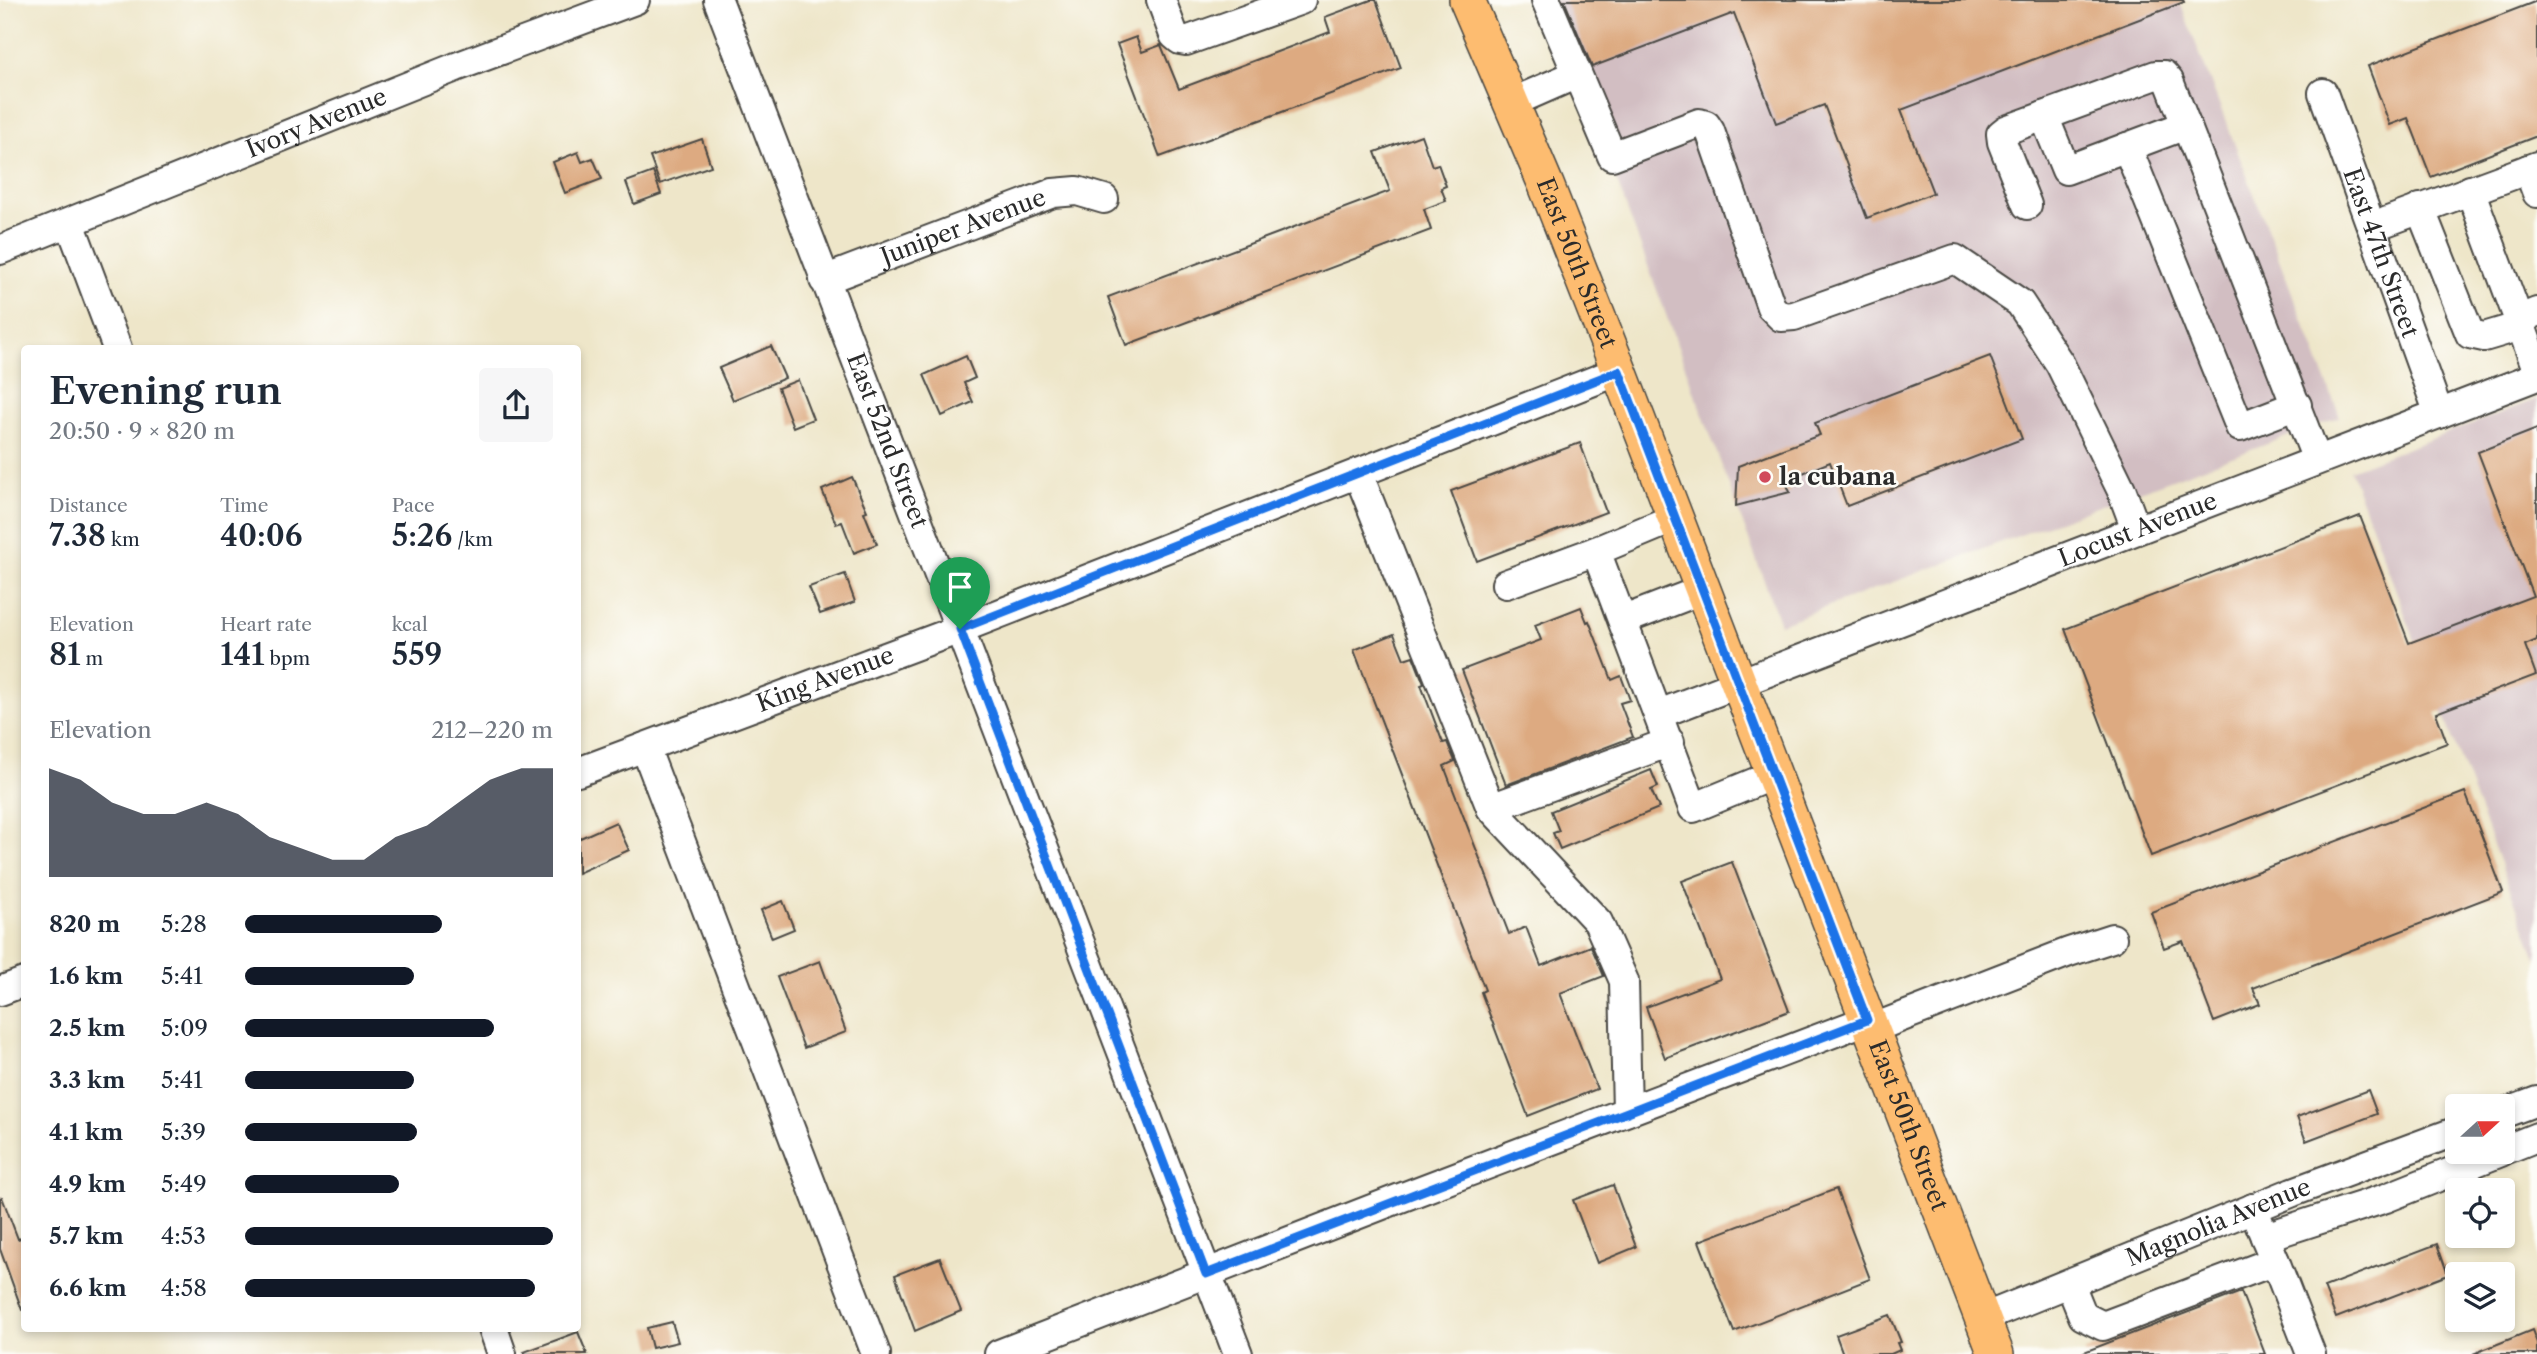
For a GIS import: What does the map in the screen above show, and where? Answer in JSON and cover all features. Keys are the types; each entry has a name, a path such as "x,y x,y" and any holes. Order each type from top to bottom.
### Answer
{"main road":[{"name":"East 50th Street","path":"1467,0 1546,185 1619,371 1996,1354"}],"street":[{"name":"Ivory Avenue","path":"0,250 456,67 635,0"},
{"name":"East 52nd Street","path":"718,0 1238,1354"},
{"path":"1161,0 1174,35 1186,41 1301,0"},
{"path":"1546,0 1612,156 1699,122 1706,125 1772,307 1781,317 1794,316 1955,259 2020,303 2060,364 2121,489 2136,529"},
{"path":"1511,103 1577,74"},
{"path":"2027,205 2001,134 2156,75 2164,75 2169,81 2317,460"},
{"name":"East 47th Street","path":"2323,93 2439,414"},
{"path":"2044,116 2066,170 2186,125"},
{"path":"2127,147 2240,427 2297,405"},
{"path":"2372,227 2470,190 2534,176"},
{"path":"2470,190 2529,319 2537,369"},
{"name":"Juniper Avenue","path":"824,280 1053,194 1077,191 1104,199"},
{"path":"2420,208 2470,334 2484,337 2529,319"},
{"path":"70,223 116,345"},
{"name":"King Avenue","path":"581,771 960,629 1619,371"},
{"name":"Locust Avenue","path":"1659,714 2537,376"},
{"path":"1358,472 1491,808 1598,922 1624,981 1627,1111"},
{"path":"1506,583 1596,551 1675,517"},
{"path":"1596,551 1693,808 1773,775"},
{"path":"1624,620 1702,590"},
{"path":"1491,808 1670,742"},
{"path":"645,747 876,1354"},
{"path":"999,1354 1627,1111 2112,938"},
{"path":"0,991 21,983"},
{"path":"2515,1109 2537,1101"},
{"name":"Magnolia Avenue","path":"1983,1318 2253,1208 2445,1135"},
{"path":"2515,1146 2537,1137"},
{"path":"2070,1284 2083,1317 2103,1326 2270,1249 2470,1164"},
{"path":"2253,1208 2311,1354"},
{"path":"494,1332 502,1354"}],"shaded area":[{"path":"1539,0 2179,0 2340,417 1780,624 1616,179"},
{"path":"2537,399 2537,960 2350,470"}],"building":[{"path":"1376,0 1401,68 1160,157 1117,44 1136,37 1142,52 1161,45 1179,89 1330,32 1325,17"},
{"path":"1564,0 2184,2 1901,110 1933,193 1867,218 1824,105 1776,123 1734,13 1592,67"},
{"path":"2537,1 2537,136 2431,177 2408,118 2390,125 2368,66"},
{"path":"1421,135 1432,166 1438,164 1446,186 1441,188 1446,201 1424,209 1431,230 1126,345 1108,297 1390,191 1375,152"},
{"path":"702,139 711,166 660,184 650,157"},
{"path":"578,152 582,162 593,158 602,179 565,193 553,162"},
{"path":"653,172 661,194 634,204 626,182"},
{"path":"771,346 785,378 733,400 719,368"},
{"path":"966,356 975,378 964,383 973,402 942,416 924,375"},
{"path":"1990,356 2022,439 1847,506 1830,462 1785,480 1790,492 1736,506 1738,466 1820,435 1815,423"},
{"path":"798,380 813,419 793,427 778,388"},
{"path":"2537,429 2537,640 2525,645 2536,675 2436,713 2447,743 2151,856 2065,629 2360,516 2409,643 2533,596 2478,452"},
{"path":"1580,443 1606,512 1477,561 1451,491"},
{"path":"852,477 867,511 864,512 877,544 854,553 842,522 836,524 822,490"},
{"path":"845,574 855,602 820,614 809,587"},
{"path":"1581,607 1612,680 1621,676 1630,700 1620,703 1633,737 1506,785 1462,670 1541,640 1535,625"},
{"path":"1394,634 1404,659 1413,656 1443,743 1447,742 1455,761 1444,766 1509,934 1526,927 1541,966 1591,946 1604,976 1560,993 1597,1089 1528,1116 1481,992 1485,990 1354,650"},
{"path":"1651,770 1658,787 1651,790 1659,808 1560,849 1553,833 1559,831 1551,811"},
{"path":"2465,792 2503,892 2253,988 2260,1004 2214,1022 2183,941 2164,948 2151,912"},
{"path":"616,822 629,850 581,872 581,838"},
{"path":"1732,862 1789,1011 1665,1058 1646,1007 1720,979 1682,881"},
{"path":"783,901 794,929 772,938 761,910"},
{"path":"820,961 846,1032 804,1048 777,977"},
{"path":"2368,1090 2377,1114 2306,1141 2297,1117"},
{"path":"1613,1185 1636,1247 1597,1263 1573,1200"},
{"path":"1836,1189 1870,1279 1734,1332 1699,1241"},
{"path":"2,1197 18,1239 21,1238 21,1307 0,1249"},
{"path":"2437,1244 2445,1267 2445,1276 2336,1318 2324,1287"},
{"path":"940,1258 961,1311 915,1331 895,1275"},
{"path":"2241,1292 2265,1354 2084,1352"},
{"path":"1890,1315 1901,1342 1897,1343 1900,1350 1891,1354 1843,1354 1836,1335"},
{"path":"672,1322 678,1342 652,1348 647,1328"},
{"path":"2532,1330 2537,1343 2537,1354 2473,1354"},
{"path":"578,1332 587,1354 524,1352"}],"place":[{"name":"la cubana","path":"1765,477"}],"route":[{"path":"1619,371 1867,1020 1206,1274 960,629 1619,371"}]}
